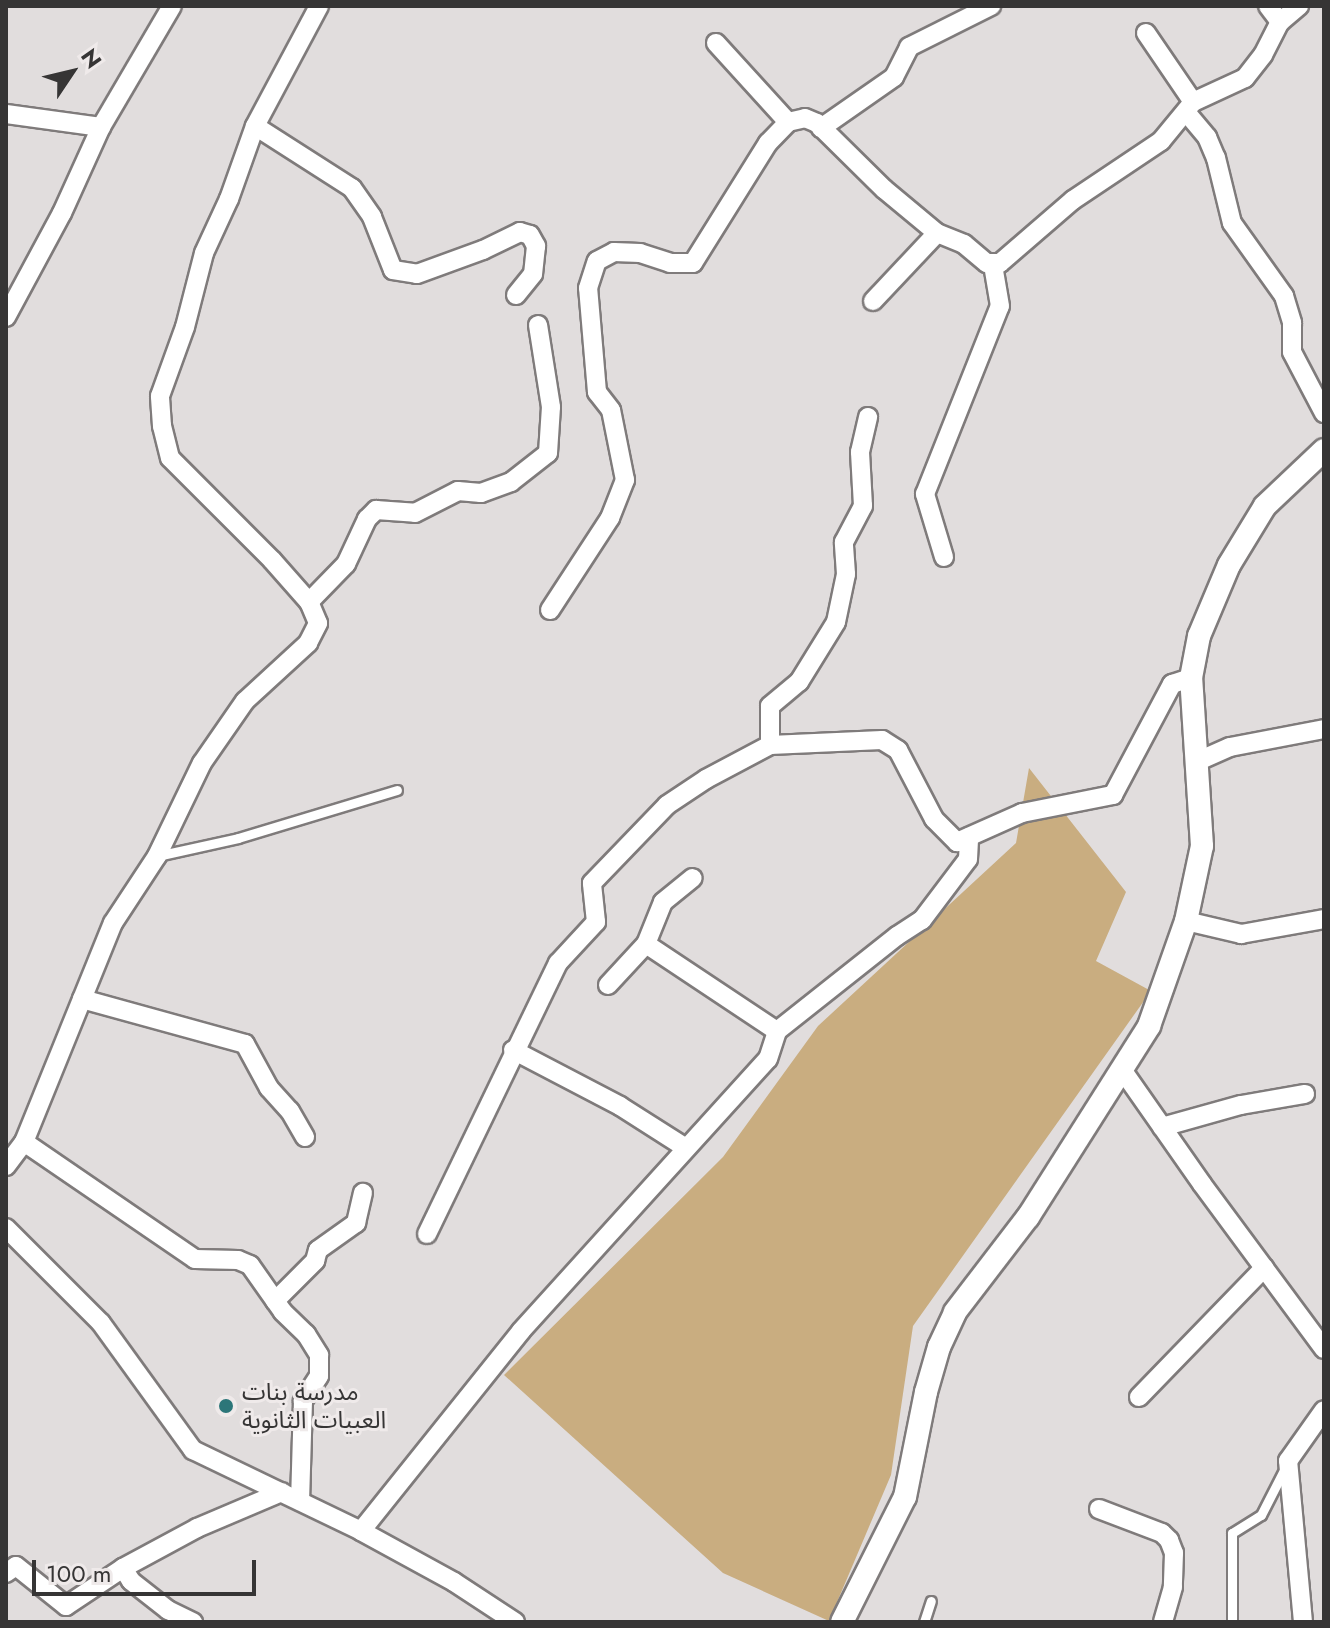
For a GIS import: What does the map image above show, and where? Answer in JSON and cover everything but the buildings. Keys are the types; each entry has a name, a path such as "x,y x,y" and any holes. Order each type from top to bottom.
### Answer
{"street":[{"path":"6,317 62,213 101,127 172,6"},
{"path":"6,1166 24,1142 113,923 157,856 202,763 245,701 308,643 318,623 309,602 229,514 197,487 170,458 162,426 160,396 185,327 204,253 229,199 255,126 319,6"},
{"path":"821,128 894,77 909,47 991,6"},
{"path":"1268,6 1280,22"},
{"path":"993,265 1000,263 1073,200 1161,141 1189,107 1245,78 1263,55 1280,22 1299,6"},
{"path":"1146,33 1207,137 1216,158 1232,223 1284,296 1292,323 1292,352 1324,413"},
{"path":"716,43 788,122"},
{"path":"6,114 101,127"},
{"path":"550,610 610,518 625,480 611,410 597,392 588,288 597,261 614,252 627,252 670,263 693,263 768,143 788,122 805,118 821,128 884,189 937,233 964,244 993,265 1000,306 925,494 944,557"},
{"path":"255,126 352,188 372,217 393,270 417,274 483,250 520,232 530,235 536,246 533,274 516,295"},
{"path":"873,301 937,233"},
{"path":"309,602 346,564 367,519 376,510 415,513 458,491 481,493 511,482 548,453 551,407 538,325"},
{"path":"770,745 770,706 799,682 836,622 846,574 844,542 863,506 860,452 868,417"},
{"path":"842,1622 905,1497 926,1392 939,1347 955,1312 1028,1217 1149,1026 1186,921 1202,846 1191,678 1199,636 1229,565 1265,506 1324,450"},
{"path":"427,1234 513,1050 558,963 596,922 592,883 667,805 740,759 770,745 882,740 898,750 934,819 957,842 1022,813 1113,795 1172,684 1191,678"},
{"path":"1196,762 1230,747 1324,729"},
{"path":"361,1531 521,1331 768,1059 777,1031 897,936 922,920 968,859 969,837"},
{"path":"608,985 646,944 663,902 693,878"},
{"path":"1186,921 1241,934 1324,919"},
{"path":"646,944 777,1031"},
{"path":"82,999 245,1044 269,1088 290,1111 305,1137"},
{"path":"513,1050 620,1106 686,1148"},
{"path":"1123,1071 1324,1349"},
{"path":"1162,1127 1241,1105 1305,1094"},
{"path":"24,1142 195,1259 238,1260 250,1265 275,1301 306,1334 319,1355 319,1376 303,1401 300,1501"},
{"path":"275,1301 315,1261 318,1250 356,1223 363,1193"},
{"path":"6,1228 101,1323 193,1450 361,1531 454,1582 515,1622"},
{"path":"1139,1397 1264,1268"},
{"path":"1303,1622 1288,1461 1324,1410"},
{"path":"6,1573 16,1566 66,1606 123,1568 197,1528 282,1492"},
{"path":"1099,1509 1162,1533 1169,1540 1174,1553 1173,1587 1163,1622"},
{"path":"123,1568 131,1581 168,1610 193,1622"}],"lane":[{"path":"157,856 238,838 397,790"},
{"path":"1232,1622 1232,1533 1261,1515 1288,1461"},
{"path":"924,1622 931,1601"}],"shaded area":[{"path":"1029,768 1126,892 1096,961 1151,991 913,1326 891,1475 829,1621 723,1573 504,1375 723,1157 818,1026 1016,843"}],"place":[{"name":"مدرسة بنات العبيات الثانوية","path":"226,1406"}]}
